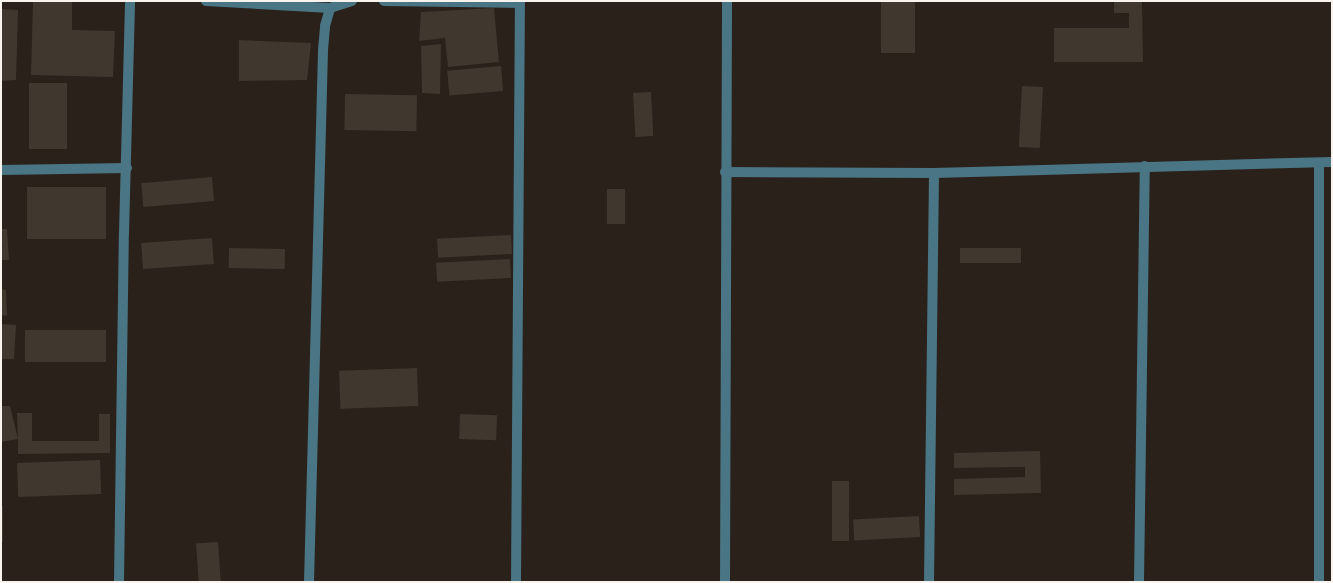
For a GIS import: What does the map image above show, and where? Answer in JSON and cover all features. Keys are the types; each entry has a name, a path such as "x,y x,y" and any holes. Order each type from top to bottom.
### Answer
{"street":[{"path":"119,582 124,233 127,168 130,1"},
{"path":"206,1 330,8 352,1"},
{"path":"384,1 520,2 516,582"},
{"path":"725,582 725,172 727,1"},
{"path":"309,582 323,50 325,26 330,8"},
{"path":"725,172 934,173 1332,162"},
{"path":"1319,163 1319,582"},
{"path":"1139,582 1145,166"},
{"path":"1,170 127,168"},
{"path":"929,582 934,173"}],"building":[{"path":"33,1 72,1 72,30 115,31 113,77 31,75"},
{"path":"881,1 915,1 915,53 881,53"},
{"path":"1114,1 1142,1 1143,62 1054,62 1054,28 1129,28 1129,13 1114,13"},
{"path":"494,8 499,62 448,67 445,38 419,41 421,12"},
{"path":"1,9 18,10 16,80 1,81"},
{"path":"239,40 311,43 307,80 239,81"},
{"path":"441,44 440,94 422,93 421,46"},
{"path":"501,66 503,91 449,96 447,71"},
{"path":"29,83 67,83 67,149 29,149"},
{"path":"1022,86 1043,87 1040,148 1019,147"},
{"path":"651,92 653,136 635,137 633,93"},
{"path":"345,94 417,95 416,131 344,130"},
{"path":"212,177 214,201 143,207 141,183"},
{"path":"27,187 106,187 106,239 27,239"},
{"path":"607,189 625,189 625,224 607,224"},
{"path":"1,229 7,229 9,260 1,260"},
{"path":"511,235 512,254 438,258 437,239"},
{"path":"212,238 214,264 143,269 141,243"},
{"path":"229,248 285,249 285,269 229,268"},
{"path":"960,248 1021,248 1021,263 960,263"},
{"path":"510,259 511,278 437,282 436,263"},
{"path":"1,289 6,290 7,316 1,315"},
{"path":"1,324 16,325 14,359 1,359"},
{"path":"25,330 106,330 106,362 25,362"},
{"path":"417,368 418,406 340,409 339,371"},
{"path":"1,406 10,406 18,439 1,442"},
{"path":"17,413 32,413 32,441 99,441 99,414 110,414 110,453 18,454"},
{"path":"460,414 497,415 496,440 459,439"},
{"path":"1040,451 1041,493 954,495 954,479 1025,477 1025,467 954,468 954,453"},
{"path":"100,460 101,494 18,497 17,463"},
{"path":"832,481 849,481 849,541 832,541"},
{"path":"1,506 3,506 3,542 1,542"},
{"path":"919,516 920,537 854,540 853,519"},
{"path":"218,542 221,582 199,582 196,544"}]}
